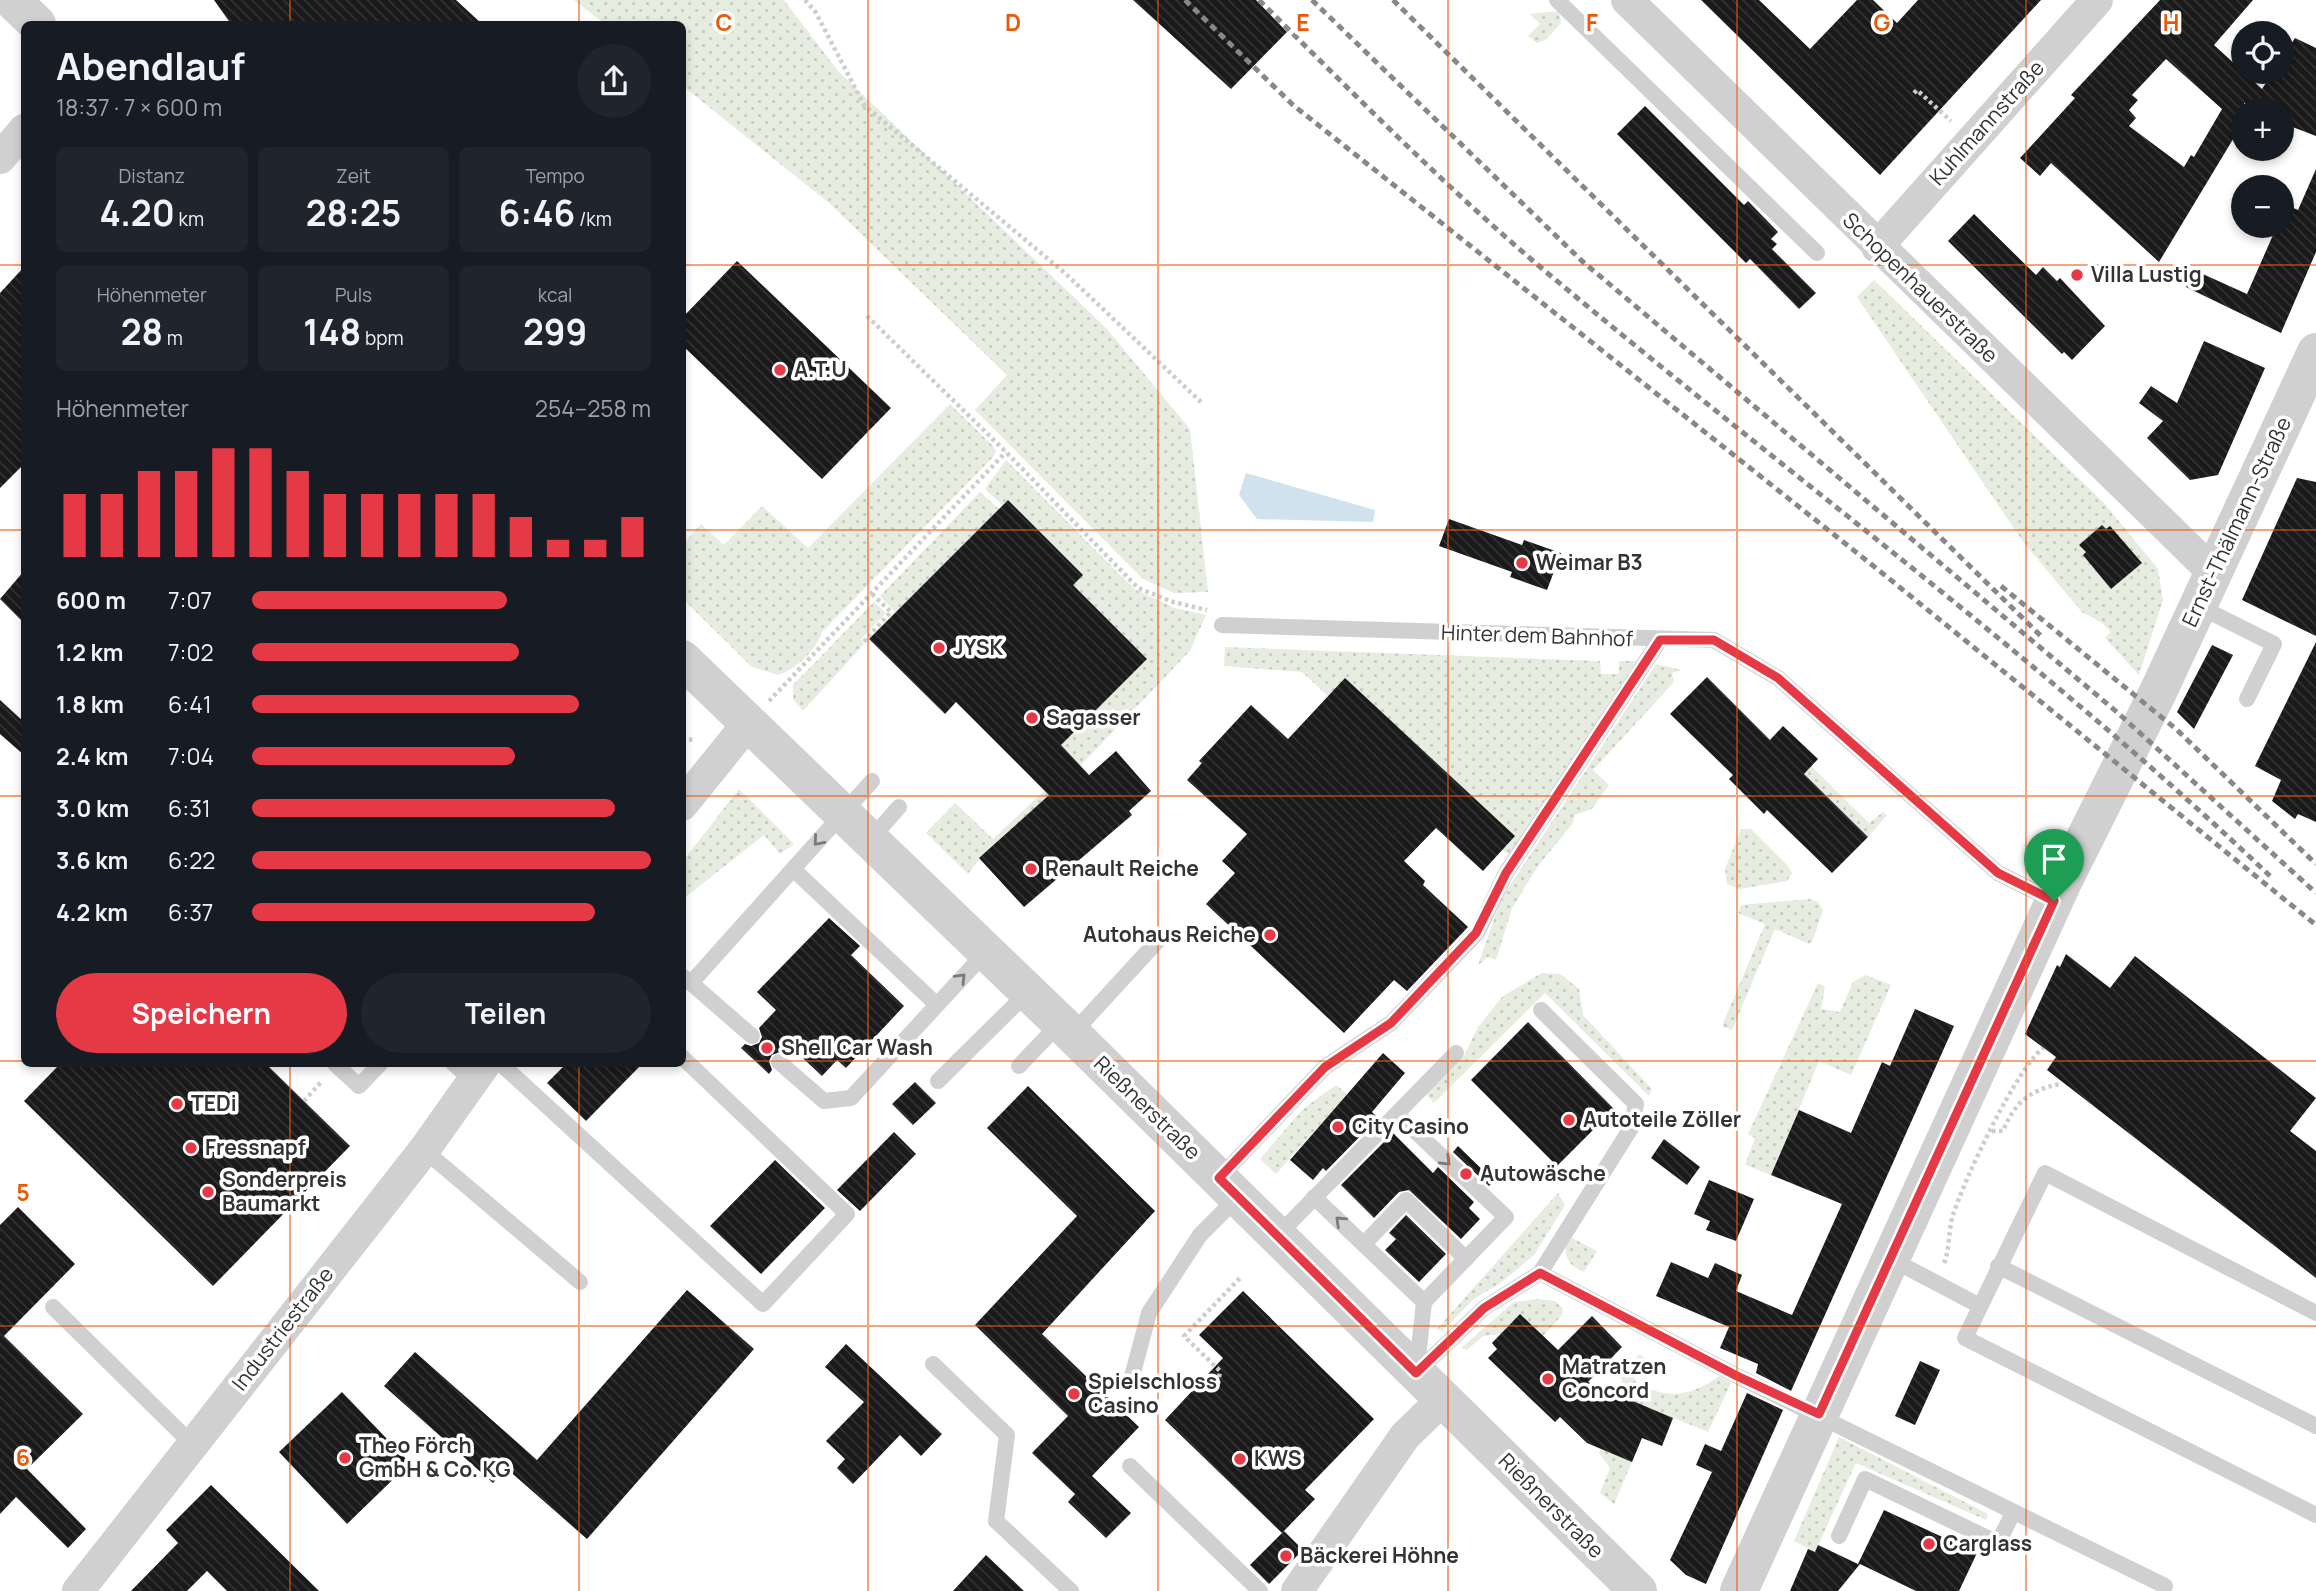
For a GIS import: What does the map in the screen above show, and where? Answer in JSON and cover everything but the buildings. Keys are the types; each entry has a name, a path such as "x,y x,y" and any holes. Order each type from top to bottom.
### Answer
{"street":[{"path":"12,0 34,21"},
{"name":"Schopenhauerstraße","path":"1627,0 1877,247 2206,589"},
{"name":"Kuhlmannstraße","path":"1877,247 2097,0"},
{"path":"0,158 21,134"},
{"name":"Ernst-Thälmann-Straße","path":"1739,1591 2054,901 2206,589 2306,396 2316,352"},
{"name":"Rießnerstraße","path":"686,663 1066,1029 1638,1591"},
{"path":"686,800 749,722"},
{"name":"Industriestraße","path":"78,1591 424,1150 471,1070"},
{"path":"1297,1591 1405,1436 1443,1399"}],"lane":[{"path":"1557,0 1817,253"},
{"path":"2206,589 2274,644 2247,699"},
{"name":"Hinter dem Bahnhof","path":"1222,625 1714,640 1778,678 1998,873 2054,901"},
{"path":"1130,1384 1149,1313 1228,1187 1325,1067 1391,1023 1476,933 1506,873 1660,640"},
{"path":"752,1036 687,979 793,869 872,781"},
{"path":"870,840 900,807"},
{"path":"793,869 936,1004"},
{"path":"1019,1066 1066,1029 1163,935"},
{"path":"779,1062 824,1101 851,1098 986,952"},
{"path":"938,1081 1028,992"},
{"path":"1416,1373 1484,1308 1540,1273 1631,1128 1636,1104 1541,1010"},
{"path":"1277,1236 1457,1053"},
{"path":"504,1067 763,1304 847,1214 686,1061"},
{"path":"338,1067 359,1086 377,1067"},
{"path":"1397,1114 1506,1217 1424,1302 1416,1373"},
{"path":"424,1150 580,1282"},
{"path":"2316,1313 2045,1173 1965,1338 2316,1515"},
{"path":"1314,1197 1424,1302"},
{"path":"1364,1244 1406,1200 1466,1259"},
{"path":"1891,1259 1980,1306"},
{"path":"1998,1266 2316,1426"},
{"path":"1540,1273 1737,1376 2165,1586"},
{"path":"53,1307 193,1445"},
{"path":"933,1364 1007,1435 996,1521 1071,1591"},
{"path":"1130,1466 1260,1591"},
{"path":"1839,1536 1865,1479 1998,1543 2013,1513"}],"path":[{"path":"804,0 814,11 864,105 1066,274 1201,402"},
{"path":"1914,93 1917,90 1972,141"},
{"path":"867,316 1006,452 1138,588 1209,611 1222,625"},
{"path":"749,722 1006,452"},
{"path":"867,641 865,639 891,612 871,593"},
{"path":"686,739 694,740"},
{"path":"1936,1284 1946,1258 1954,1212 2012,1090 2032,1057 2043,1048"},
{"path":"1992,1131 2003,1131 2021,1099 2036,1089 2059,1084"},
{"path":"1218,1384 1220,1371 1184,1336 1242,1276"}],"shaded area":[{"path":"574,0 784,0 838,71 1106,328 1190,429 1208,592 1174,593 1143,579 975,410 1007,375 829,203 686,88 686,21 601,21"},
{"path":"1559,11 1561,23 1547,39 1537,43 1528,36 1540,24 1530,14"},
{"path":"1874,280 2104,503 2158,569 2163,600 2139,675 2105,638 2111,632 2102,623 2082,612 2024,543 1857,297"},
{"path":"950,404 996,451 822,632 810,652 785,672 778,675 752,667 686,602 686,541 701,524 724,545 762,506 808,548"},
{"path":"1006,460 1134,589 1175,608 1206,615 1190,651 1080,766 980,858 968,874 926,833 955,803 993,839 1044,791 1030,776 1147,659 1073,585 1008,500 1002,505 985,489"},
{"path":"980,492 999,509 896,613 880,596"},
{"path":"874,602 886,613 861,639 864,644 803,711 793,699 793,685"},
{"path":"1225,647 1600,661 1601,674 1619,674 1619,661 1636,661 1509,855 1502,850 1514,836 1328,696 1302,672 1224,666"},
{"path":"1656,664 1682,670 1672,673 1674,682 1593,770 1609,785 1592,809 1575,815 1573,823 1538,866 1512,908 1496,960 1488,957 1478,965 1501,899"},
{"path":"1811,766 1869,823 1883,812 1887,815 1868,837 1804,774"},
{"path":"739,789 794,844 780,854 764,835 686,897 686,857"},
{"path":"1741,829 1751,829 1788,866 1792,873 1787,881 1739,889 1727,884 1725,869"},
{"path":"1810,899 1818,902 1823,910 1813,940 1809,944 1775,929 1732,1030 1722,1026 1765,924 1738,913 1741,905"},
{"path":"1542,973 1560,974 1579,989 1583,1015 1652,1089 1649,1096 1545,993 1434,1103 1426,1094 1464,1056 1478,1027 1503,996"},
{"path":"1866,975 1891,985 1851,1075 1819,1061 1771,1175 1745,1165 1755,1138 1748,1134 1818,983 1825,987 1821,1009 1840,1012 1853,982"},
{"path":"1336,1085 1347,1094 1276,1174 1260,1159 1303,1109"},
{"path":"1558,1193 1565,1205 1534,1255 1503,1281 1474,1299 1442,1331 1437,1329"},
{"path":"1572,1238 1597,1251 1584,1272 1568,1259 1565,1247"},
{"path":"1538,1299 1555,1301 1563,1309 1562,1315 1543,1336 1520,1314 1500,1334 1483,1336 1467,1350 1461,1348 1514,1302"},
{"path":"1640,1354 1649,1364 1634,1379 1655,1391 1677,1394 1688,1392 1719,1376 1731,1383 1708,1432 1623,1397 1621,1372"},
{"path":"1609,1428 1623,1434 1615,1455 1632,1462 1614,1504 1600,1493 1610,1468 1599,1453"},
{"path":"1839,1437 1988,1514 1986,1520 1856,1463 1815,1552 1794,1541"}],"water":[{"path":"1246,473 1375,510 1373,522 1257,519 1239,495"}],"railway":[{"path":"1185,0 1293,105 1876,568 2316,925"},
{"path":"1259,0 1408,146 1523,252 2099,722 2270,876"},
{"path":"1312,0 1582,261 2118,713 2316,893"},
{"path":"1393,0 2043,638"},
{"path":"2001,586 2176,729 2316,864"}],"place":[{"name":"Villa Lustig","path":"2077,275"},
{"name":"A.T.U","path":"780,370"},
{"name":"Weimar B3","path":"1522,563"},
{"name":"JYSK","path":"939,648"},
{"name":"Sagasser","path":"1032,718"},
{"name":"Renault Reiche","path":"1031,869"},
{"name":"Autohaus Reiche","path":"1270,935"},
{"name":"Shell Car Wash","path":"767,1048"},
{"name":"TEDi","path":"177,1104"},
{"name":"Autoteile Zöller","path":"1569,1120"},
{"name":"City Casino","path":"1338,1127"},
{"name":"Fressnapf","path":"191,1148"},
{"name":"Autowäsche","path":"1466,1174"},
{"name":"Sonderpreis Baumarkt","path":"208,1192"},
{"name":"Matratzen Concord","path":"1548,1379"},
{"name":"Spielschloss Casino","path":"1074,1394"},
{"name":"Theo Förch GmbH & Co. KG","path":"345,1458"},
{"name":"KWS","path":"1240,1459"},
{"name":"Carglass","path":"1929,1544"},
{"name":"Bäckerei Höhne","path":"1286,1556"}],"route":[{"path":"1660,640 1714,640 1778,678 1998,873 2054,901 1819,1414 1737,1376 1540,1273 1484,1308 1416,1373 1219,1178 1325,1067 1391,1023 1476,933 1506,873 1660,640"}]}
